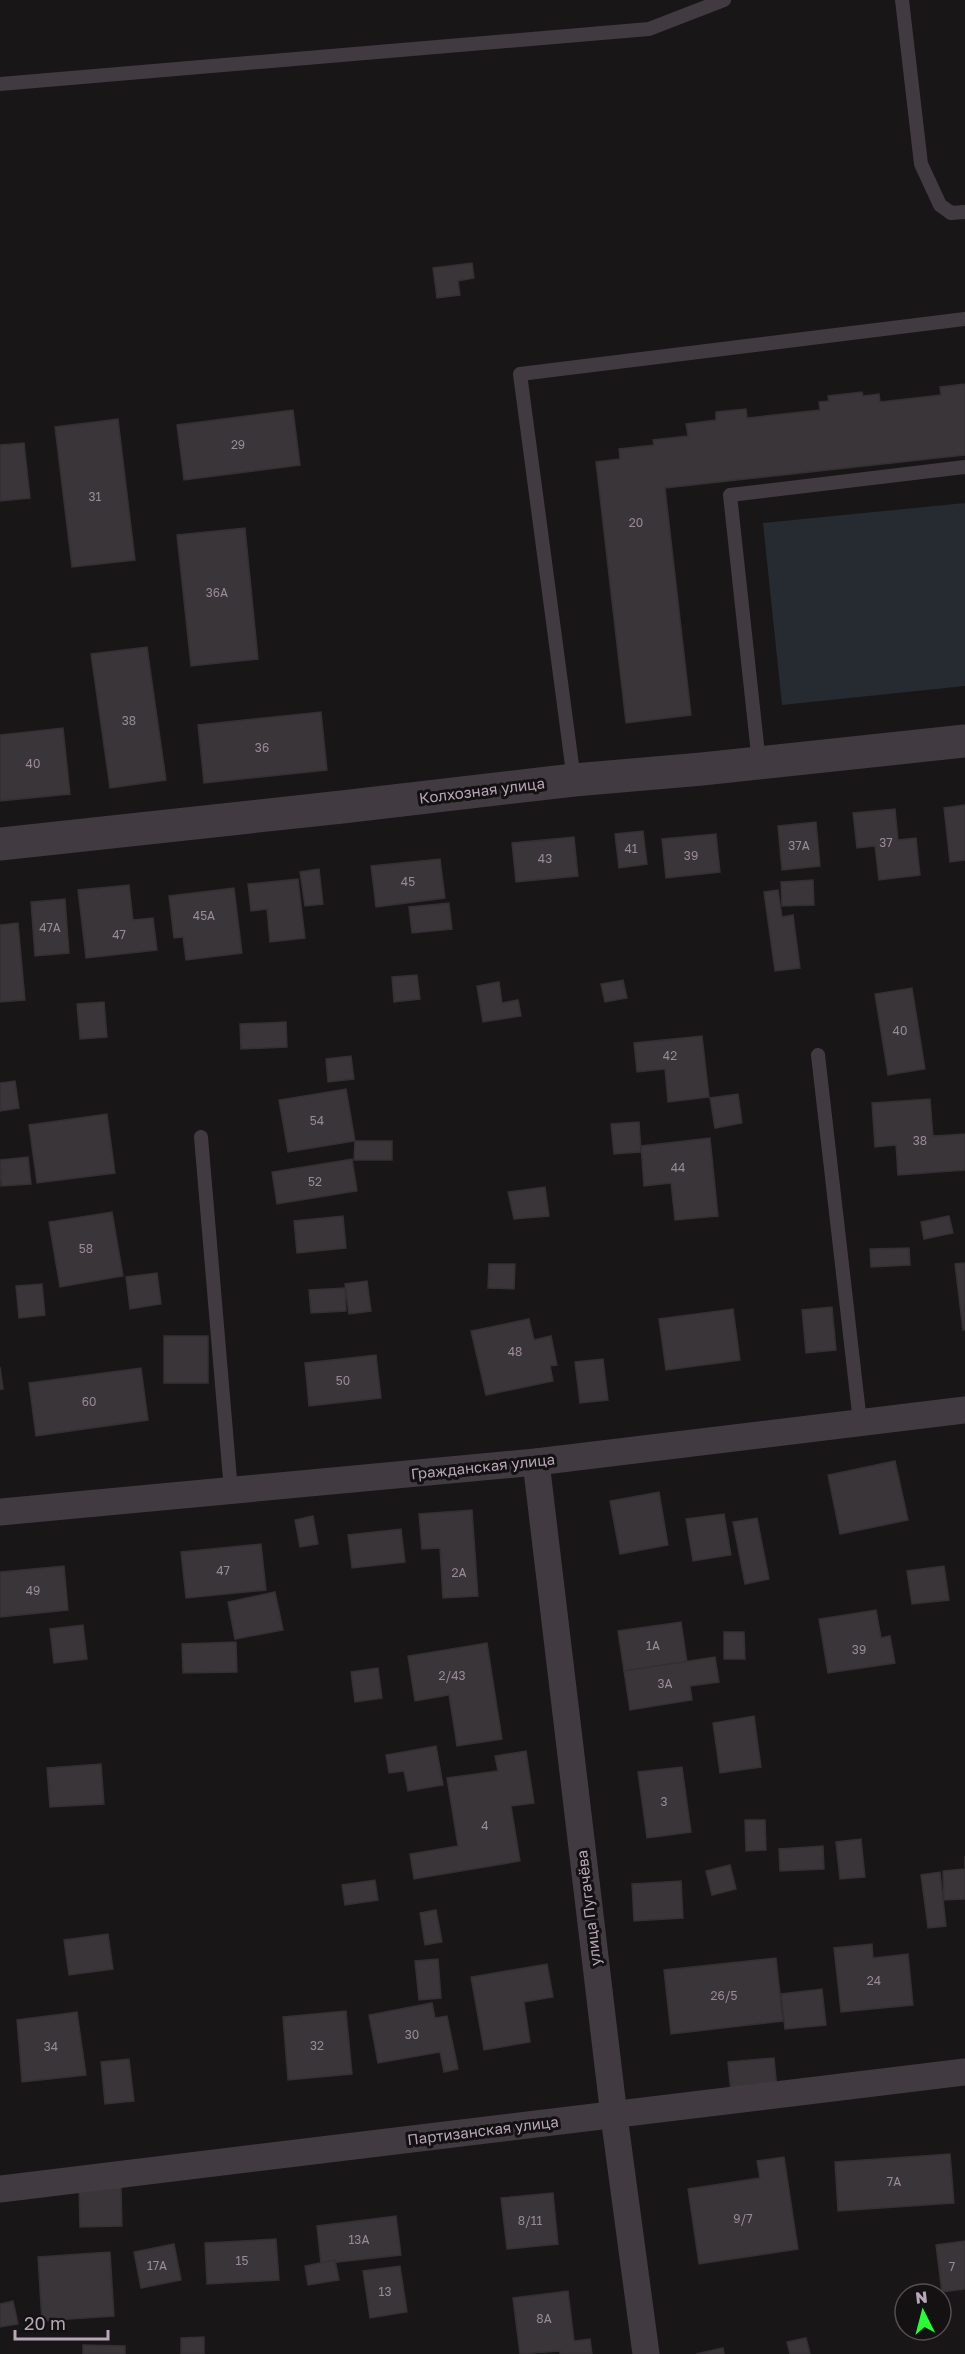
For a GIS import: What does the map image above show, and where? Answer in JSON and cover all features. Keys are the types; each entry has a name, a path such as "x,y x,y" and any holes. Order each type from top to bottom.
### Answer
{"street":[{"name":"Колхозная улица","path":"0,844 331,809 574,780 965,741"},
{"name":"Гражданская улица","path":"0,1512 536,1462 965,1410"},
{"name":"улица Пугачёва","path":"536,1462 614,2116 646,2354"},
{"name":"Партизанская улица","path":"0,2189 965,2072"}],"lane":[{"path":"0,84 650,29 724,0"},
{"path":"902,0 921,164 940,205 951,213 965,212"},
{"path":"574,780 520,374 965,319"},
{"path":"759,763 730,495 965,467"},
{"path":"818,1055 860,1422"},
{"path":"201,1137 231,1491"}],"shaded area":[{"path":"965,503 965,686 782,705 763,523"}],"building":[{"path":"472,263 474,278 458,281 460,295 437,298 433,268"},
{"path":"965,384 965,455 665,488 691,715 626,723 596,462 620,459 619,449 654,445 653,440 688,436 686,424 716,420 716,412 746,409 747,418 820,410 819,402 829,401 828,396 862,392 863,396 879,394 880,402 941,395 940,387"},
{"path":"293,410 300,465 184,480 177,425"},
{"path":"118,419 135,560 72,567 55,427"},
{"path":"24,443 30,498 0,501 0,445"},
{"path":"245,528 258,659 191,666 177,535"},
{"path":"147,647 166,780 110,788 91,654"},
{"path":"321,712 327,770 204,783 198,725"},
{"path":"63,728 70,794 0,801 0,735"},
{"path":"965,805 965,860 950,862 944,808"},
{"path":"895,809 898,840 916,838 920,875 879,880 875,846 857,848 853,813"},
{"path":"816,822 820,866 782,870 778,826"},
{"path":"643,831 647,864 619,868 615,834"},
{"path":"716,834 720,872 666,878 662,839"},
{"path":"574,837 578,876 516,882 512,843"},
{"path":"440,859 445,898 376,907 371,866"},
{"path":"319,869 323,904 305,906 300,872"},
{"path":"298,879 305,938 270,942 267,909 251,911 248,884"},
{"path":"813,880 814,905 782,906 781,882"},
{"path":"129,885 133,920 153,918 157,950 86,958 78,890"},
{"path":"234,888 242,953 186,960 183,937 174,938 169,896"},
{"path":"778,890 782,917 793,915 800,968 775,971 764,892"},
{"path":"65,899 69,953 35,956 31,902"},
{"path":"449,903 452,929 412,933 409,907"},
{"path":"18,923 25,1000 0,1002 0,925"},
{"path":"417,975 420,999 394,1002 392,977"},
{"path":"623,980 627,998 605,1002 601,984"},
{"path":"499,982 502,1003 518,1000 521,1016 483,1022 477,986"},
{"path":"912,988 925,1069 888,1075 875,994"},
{"path":"104,1002 107,1037 80,1039 77,1004"},
{"path":"286,1022 287,1047 241,1049 240,1024"},
{"path":"702,1036 709,1097 668,1102 665,1069 637,1072 634,1043"},
{"path":"351,1056 354,1079 328,1082 326,1059"},
{"path":"15,1081 19,1108 0,1111 0,1083"},
{"path":"346,1089 355,1141 288,1152 279,1100"},
{"path":"738,1094 742,1123 715,1128 710,1098"},
{"path":"930,1099 933,1136 965,1134 965,1170 898,1175 896,1145 875,1147 872,1103"},
{"path":"107,1114 115,1173 37,1183 29,1125"},
{"path":"639,1122 641,1152 614,1154 611,1124"},
{"path":"710,1138 718,1216 675,1220 671,1183 644,1186 641,1146"},
{"path":"355,1141 392,1141 392,1160 354,1160"},
{"path":"28,1157 31,1184 1,1186 0,1160"},
{"path":"352,1159 357,1191 277,1204 272,1172"},
{"path":"545,1187 549,1216 514,1219 508,1192"},
{"path":"112,1212 123,1276 60,1287 49,1222"},
{"path":"343,1216 346,1248 297,1253 294,1221"},
{"path":"949,1216 953,1233 924,1239 921,1222"},
{"path":"909,1248 910,1265 871,1267 870,1249"},
{"path":"965,1263 965,1329 963,1330 955,1264"},
{"path":"489,1264 515,1264 514,1289 488,1288"},
{"path":"157,1273 161,1304 130,1309 126,1277"},
{"path":"367,1281 371,1311 349,1314 345,1284"},
{"path":"42,1284 45,1315 19,1318 16,1286"},
{"path":"345,1288 346,1311 311,1313 309,1290"},
{"path":"832,1307 836,1350 806,1353 802,1310"},
{"path":"733,1309 740,1360 666,1370 659,1319"},
{"path":"529,1319 534,1340 551,1336 557,1365 550,1366 553,1381 486,1395 471,1331"},
{"path":"164,1336 208,1336 208,1383 164,1383"},
{"path":"376,1355 381,1398 309,1406 305,1363"},
{"path":"603,1359 608,1400 580,1403 575,1362"},
{"path":"0,1367 3,1389 0,1389"},
{"path":"141,1368 148,1420 36,1436 29,1383"},
{"path":"895,1461 908,1520 840,1534 828,1475"},
{"path":"659,1492 668,1545 620,1554 610,1501"},
{"path":"472,1510 478,1596 443,1598 440,1548 422,1549 419,1514"},
{"path":"724,1514 731,1555 693,1561 686,1519"},
{"path":"313,1516 318,1544 300,1547 295,1520"},
{"path":"757,1518 769,1579 745,1584 733,1522"},
{"path":"401,1529 405,1562 352,1568 348,1535"},
{"path":"261,1544 266,1590 186,1598 181,1552"},
{"path":"64,1566 68,1610 0,1617 0,1572"},
{"path":"944,1566 949,1600 912,1604 907,1571"},
{"path":"275,1592 283,1630 235,1639 228,1602"},
{"path":"876,1610 881,1638 890,1636 895,1663 828,1673 819,1619"},
{"path":"681,1622 687,1662 624,1671 618,1631"},
{"path":"83,1625 87,1659 54,1663 50,1629"},
{"path":"724,1632 744,1632 745,1659 724,1659"},
{"path":"236,1642 237,1672 183,1673 182,1644"},
{"path":"487,1643 502,1739 457,1746 449,1695 415,1701 408,1656"},
{"path":"715,1657 719,1682 690,1686 692,1700 630,1710 624,1671"},
{"path":"378,1668 382,1698 355,1702 351,1672"},
{"path":"754,1716 761,1767 720,1773 713,1723"},
{"path":"436,1746 443,1785 408,1791 404,1771 389,1773 386,1755"},
{"path":"526,1751 534,1803 511,1806 520,1861 414,1879 410,1854 458,1846 447,1778 498,1771 495,1756"},
{"path":"101,1764 104,1804 50,1807 47,1768"},
{"path":"682,1767 691,1832 647,1838 638,1772"},
{"path":"745,1820 765,1820 766,1850 746,1851"},
{"path":"861,1839 865,1877 840,1879 836,1842"},
{"path":"823,1846 824,1869 780,1871 779,1849"},
{"path":"730,1865 736,1889 712,1895 706,1871"},
{"path":"965,1869 965,1899 944,1900 943,1871"},
{"path":"940,1872 946,1926 928,1928 921,1875"},
{"path":"375,1880 378,1900 345,1905 342,1885"},
{"path":"681,1881 683,1918 634,1921 632,1884"},
{"path":"436,1910 442,1942 425,1945 420,1913"},
{"path":"108,1934 113,1969 69,1975 64,1940"},
{"path":"872,1944 873,1958 908,1954 913,2005 841,2012 834,1948"},
{"path":"776,1958 783,2021 671,2034 664,1970"},
{"path":"438,1959 441,1998 419,2000 415,1961"},
{"path":"547,1964 553,1997 524,2002 530,2042 484,2050 471,1977"},
{"path":"822,1989 826,2025 785,2029 781,1994"},
{"path":"432,2003 435,2018 447,2016 458,2069 444,2072 440,2052 378,2063 369,2015"},
{"path":"346,2011 352,2074 288,2080 283,2017"},
{"path":"77,2012 86,2075 22,2082 17,2020"},
{"path":"774,2058 777,2089 731,2093 728,2062"},
{"path":"129,2059 134,2101 105,2104 101,2062"},
{"path":"950,2154 954,2203 838,2211 835,2162"},
{"path":"784,2157 798,2249 699,2264 688,2189 760,2178 757,2161"},
{"path":"121,2187 122,2226 80,2227 79,2188"},
{"path":"553,2193 558,2244 507,2249 501,2198"},
{"path":"396,2216 401,2255 321,2264 317,2226"},
{"path":"276,2239 279,2280 207,2284 205,2243"},
{"path":"965,2241 965,2289 953,2291 953,2282 941,2282 936,2245"},
{"path":"174,2244 181,2280 141,2288 134,2252"},
{"path":"110,2252 114,2316 42,2321 38,2257"},
{"path":"335,2260 339,2280 308,2285 305,2266"},
{"path":"400,2266 407,2312 370,2318 363,2271"},
{"path":"568,2291 574,2341 590,2339 592,2354 560,2354 560,2351 520,2354 513,2298"},
{"path":"13,2301 18,2324 0,2327 0,2304"},
{"path":"204,2337 204,2354 181,2354 181,2338"},
{"path":"806,2338 810,2354 790,2354 787,2342"},
{"path":"83,2345 125,2346 125,2354 83,2354"},
{"path":"723,2348 724,2354 696,2354"}]}
